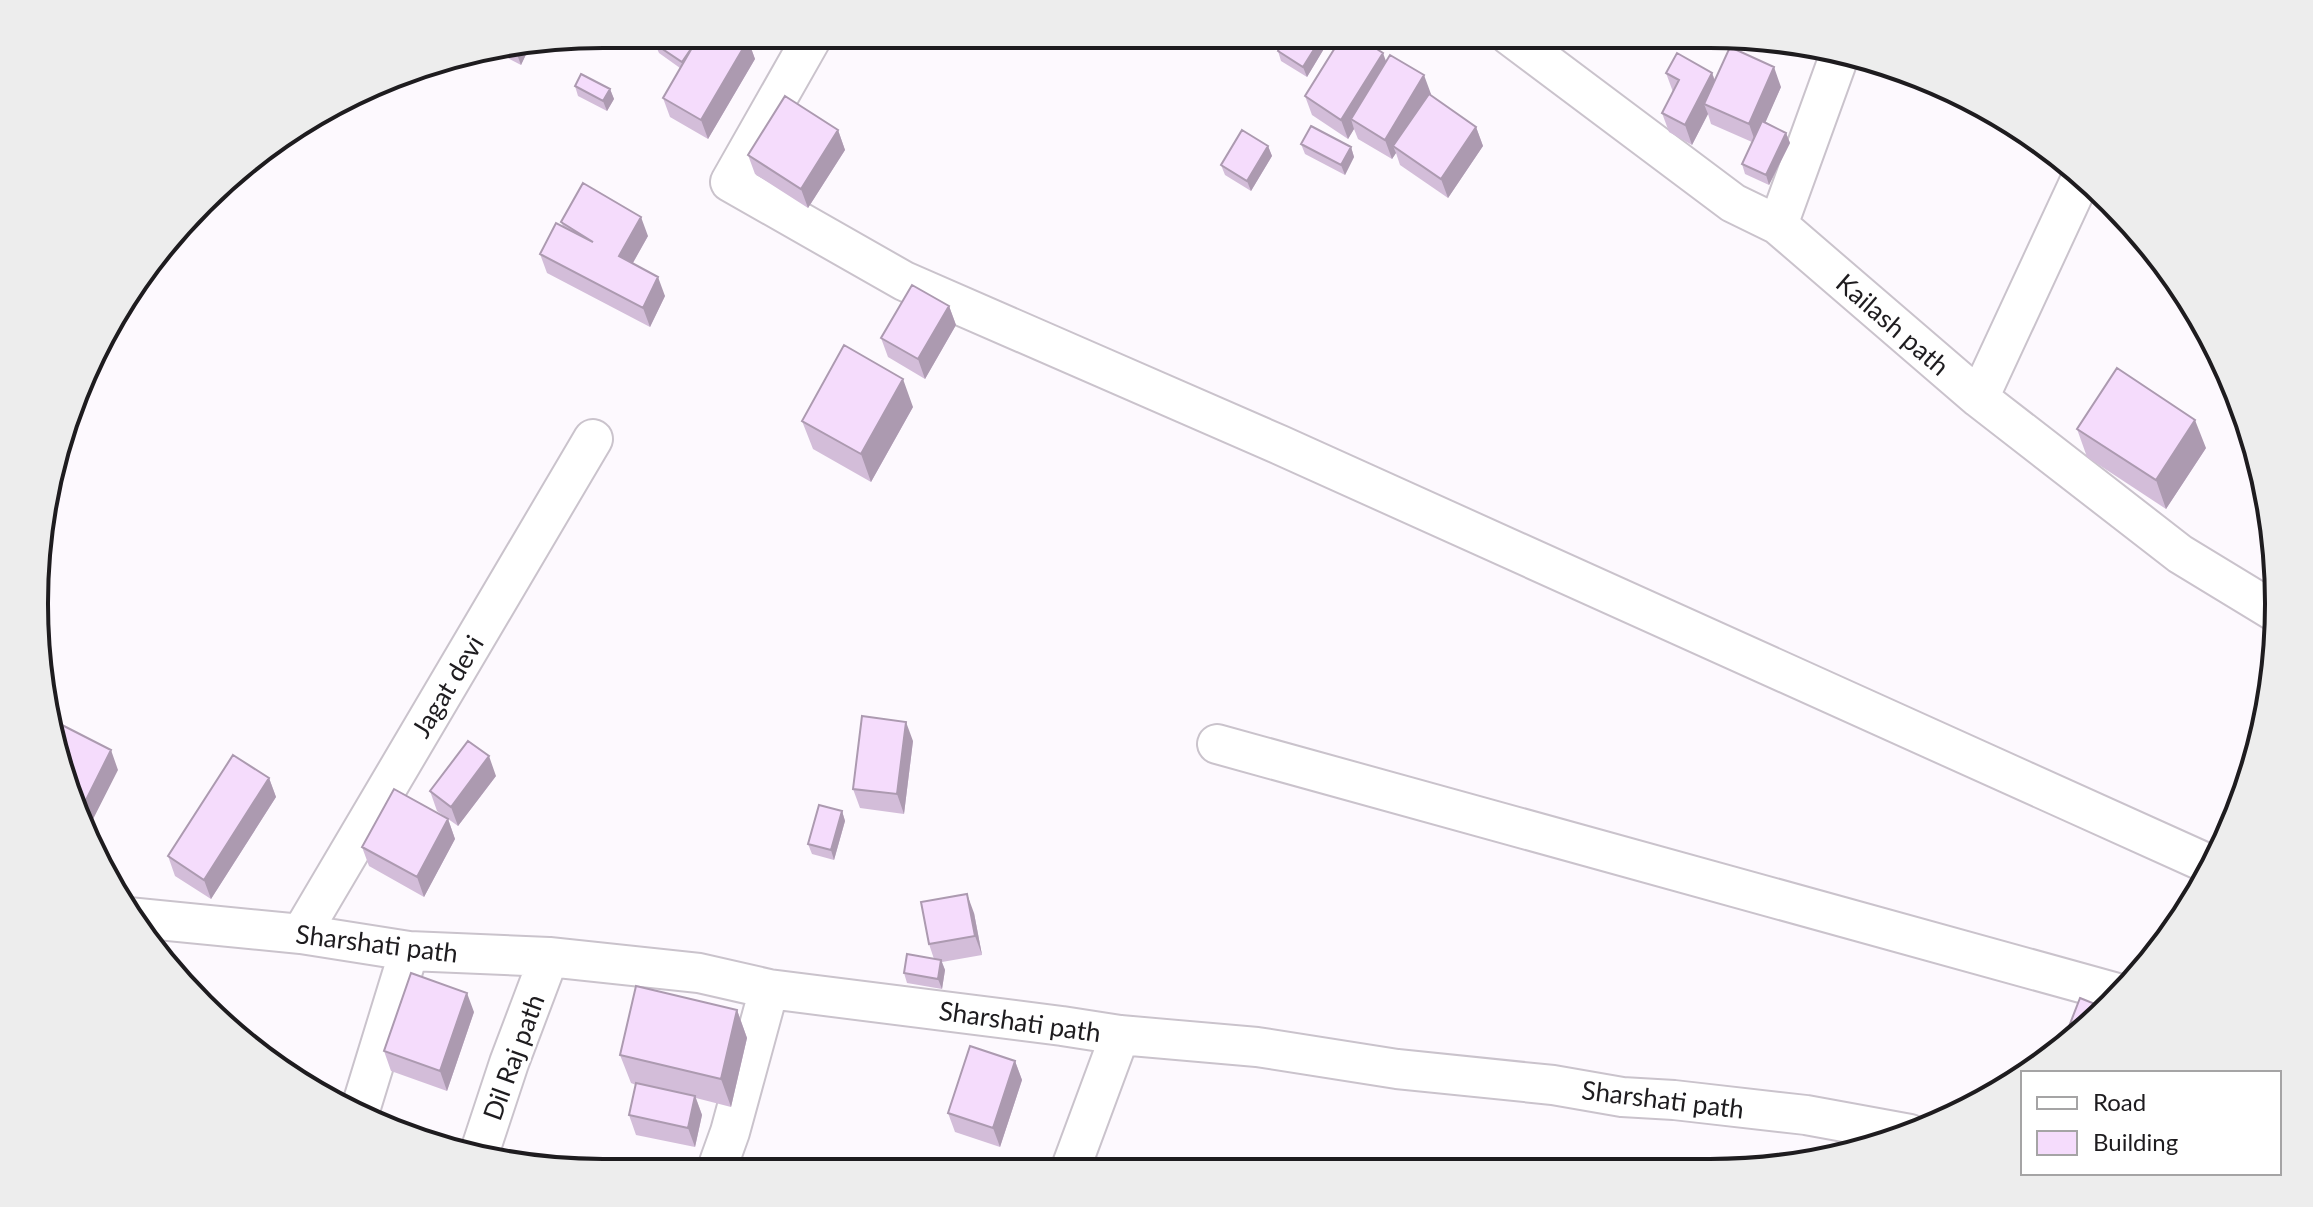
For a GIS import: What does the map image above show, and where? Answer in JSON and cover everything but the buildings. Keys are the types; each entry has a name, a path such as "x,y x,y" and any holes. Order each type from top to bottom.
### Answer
{"street":[{"path":"806,48 730,182 904,281 1294,451 2202,861"},
{"name":"Kailash path","path":"1526,48 1733,203 1778,225 1979,398 2180,554 2265,606"},
{"path":"1778,225 1837,63"},
{"path":"1979,398 2077,187"},
{"name":"Jagat devi","path":"301,934 593,439"},
{"path":"1217,744 2108,990"},
{"name":"Sharshati path","path":"147,919 301,934 409,951 549,957 699,973 769,989 1120,1035 1257,1047 1397,1069 1553,1085 1622,1097 1806,1115 1888,1130"},
{"path":"362,1104 409,951"},
{"name":"Dil Raj path","path":"482,1145 549,957"},
{"path":"720,1159 769,989"},
{"path":"1074,1159 1120,1035"}]}
